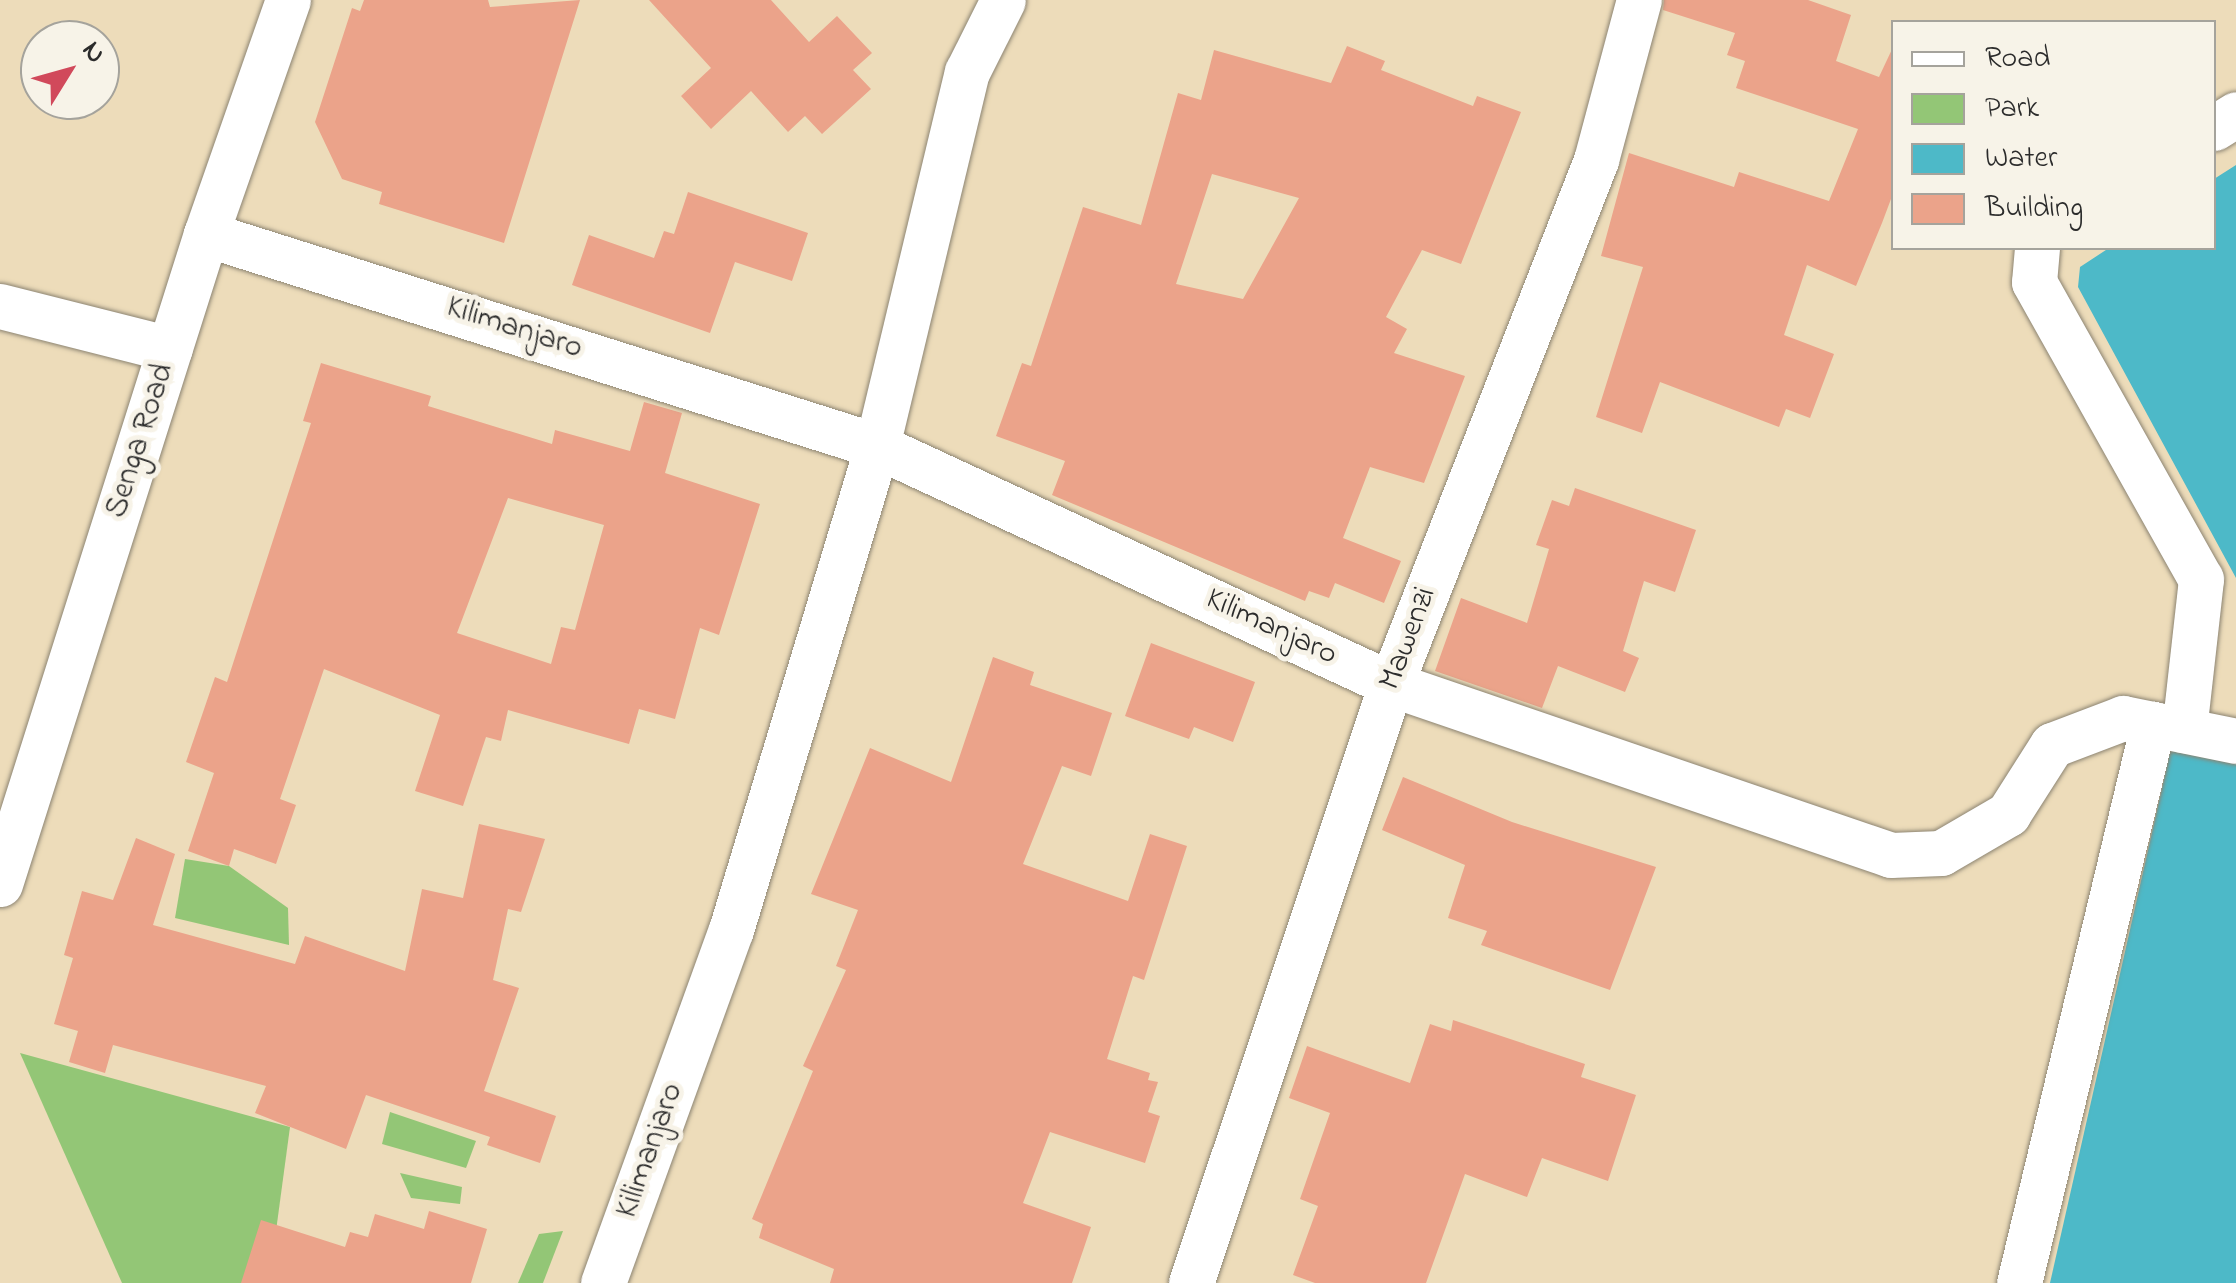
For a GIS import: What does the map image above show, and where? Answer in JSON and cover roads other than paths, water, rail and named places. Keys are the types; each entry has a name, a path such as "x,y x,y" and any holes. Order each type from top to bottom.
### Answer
{"street":[{"name":"Senga Road","path":"0,884 206,234 288,0"},
{"name":"Kilimanjaro","path":"603,1283 731,930 876,446 967,72 1003,0"},
{"name":"Mawenzi","path":"1191,1283 1392,684 1596,160 1638,0"},
{"name":"Kilimanjaro","path":"206,234 876,446 1392,684 1891,856 1942,853 2008,814 2052,744 2123,718 2236,740"},
{"path":"2019,1283 2168,727 2202,579 2034,282 2037,250"},
{"path":"0,306 170,349"}],"water":[{"path":"2236,165 2236,578 2078,287 2080,267 2106,250 2216,250 2216,178"},
{"path":"2172,744 2236,764 2236,1283 2050,1283"}]}
